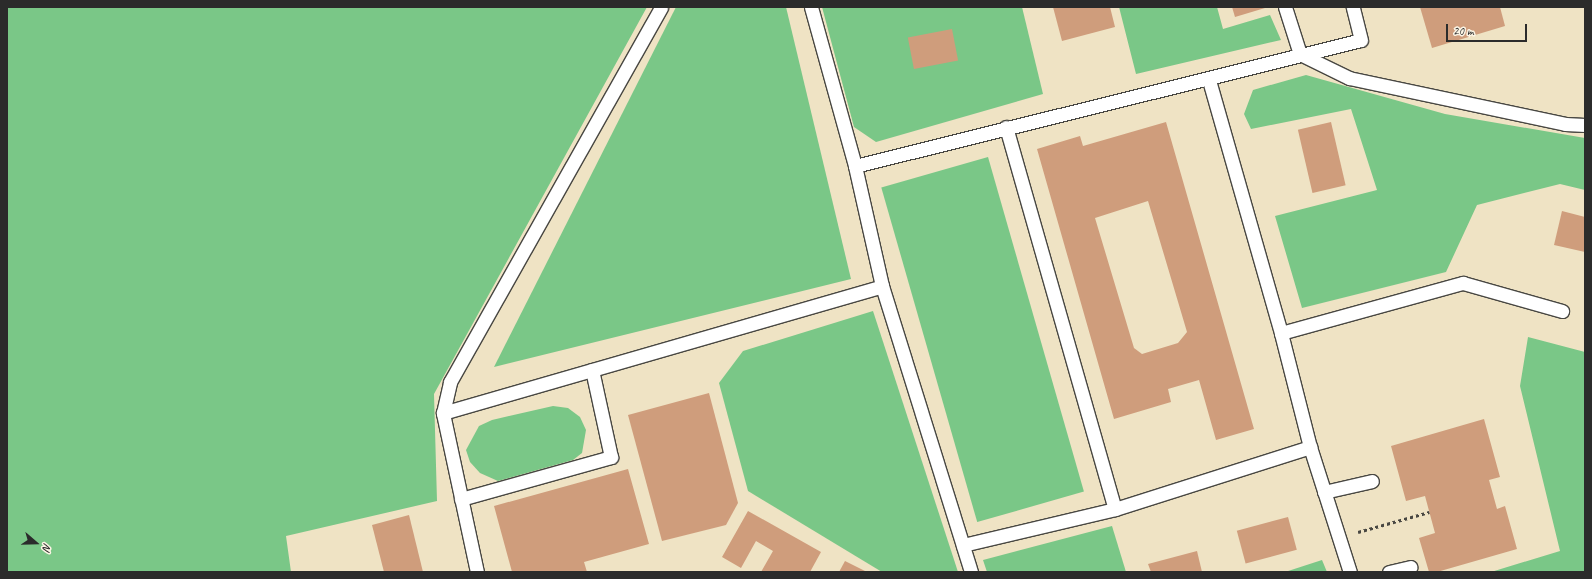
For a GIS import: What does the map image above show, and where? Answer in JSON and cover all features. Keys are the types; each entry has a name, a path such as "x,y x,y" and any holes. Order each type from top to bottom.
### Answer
{"lane":[{"path":"477,572 444,413 450,382 661,7"},
{"path":"811,7 854,166 882,286 972,572"},
{"path":"1285,7 1300,54 1349,78 1565,124 1585,125"},
{"path":"854,166 1006,127 1209,80 1300,54 1360,40 1353,7"},
{"path":"1209,80 1281,334 1310,447 1350,572"},
{"path":"1006,127 1115,510"},
{"path":"1281,334 1463,283 1562,311"},
{"path":"444,413 882,286"},
{"path":"461,499 611,457 592,370"},
{"path":"963,545 1115,510 1310,447"},
{"path":"1324,492 1372,481"},
{"path":"1389,572 1410,567"}],"path":[{"path":"1339,538 1429,512"}],"green space":[{"path":"7,7 647,7 434,394 437,501 286,536 291,572 7,572"},
{"path":"676,7 786,7 851,279 494,367"},
{"path":"822,7 1022,7 1043,94 876,142 854,127"},
{"path":"1119,7 1217,7 1223,29 1270,15 1281,40 1136,74"},
{"path":"1306,75 1445,114 1585,138 1585,190 1560,184 1477,205 1446,272 1302,308 1275,216 1377,190 1351,109 1251,129 1244,114 1253,90"},
{"path":"988,157 1084,492 977,522 881,188"},
{"path":"873,311 958,572 882,572 748,491 719,383 743,351"},
{"path":"1528,337 1585,352 1585,572 1491,572 1560,551 1520,386"},
{"path":"553,406 568,408 580,417 586,430 582,453 573,460 498,481 480,473 470,462 466,450 479,426 492,420"},
{"path":"1112,526 1126,572 987,572 983,560"},
{"path":"1322,560 1327,572 1285,572"}],"building":[{"path":"1053,7 1110,7 1115,27 1062,41"},
{"path":"1232,7 1265,7 1265,8 1235,17"},
{"path":"1420,7 1500,7 1505,26 1432,48"},
{"path":"952,29 958,60 914,69 908,38"},
{"path":"1166,122 1254,429 1216,440 1199,380 1168,389 1171,402 1114,419 1037,149 1080,136 1083,146","holes":["1148,201 1187,332 1178,343 1142,354 1134,348 1095,218"]},
{"path":"1331,122 1346,185 1312,193 1298,130"},
{"path":"1562,211 1585,217 1585,252 1554,245"},
{"path":"709,393 738,503 726,525 662,541 628,415"},
{"path":"1484,419 1500,477 1489,480 1497,509 1505,506 1517,549 1437,572 1429,572 1419,538 1435,533 1425,496 1406,501 1391,446"},
{"path":"628,469 649,544 584,562 587,572 512,572 494,506"},
{"path":"748,511 821,552 810,572 761,572 773,551 756,541 741,568 722,557"},
{"path":"409,515 423,572 384,572 372,525"},
{"path":"1288,517 1297,550 1246,564 1237,531"},
{"path":"1197,551 1202,572 1151,572 1148,564"},
{"path":"845,561 867,572 839,572"}]}
